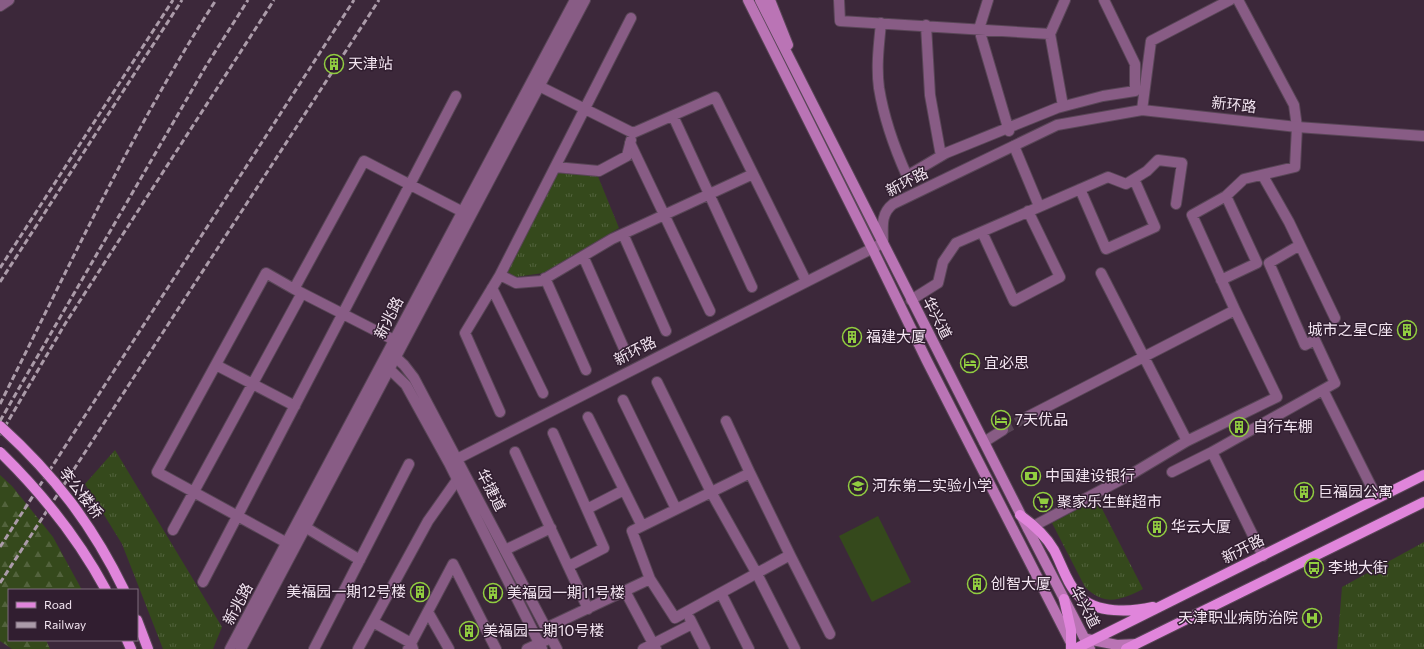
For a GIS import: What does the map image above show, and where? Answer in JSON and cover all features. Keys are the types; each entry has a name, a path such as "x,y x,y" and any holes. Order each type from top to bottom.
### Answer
{"main road":[{"name":"华兴道","path":"748,0 927,361 1052,604 1073,648"},
{"name":"华兴道","path":"760,0 1020,515 1031,527 1064,599 1089,643"},
{"path":"770,0 785,34 797,73"},
{"name":"李公楼桥","path":"0,426 70,500 106,555 123,589"},
{"path":"0,452 40,493 61,519 85,553 105,589"},
{"name":"新开路","path":"1073,648 1089,643 1424,475"},
{"path":"1126,649 1424,502"},
{"path":"1031,527 1054,550 1074,590 1080,598 1089,603 1108,609 1140,609 1166,604"},
{"path":"1064,599 1071,630 1073,648"},
{"path":"1052,604 1071,630 1089,643 1138,644"},
{"path":"138,623 148,649"}],"street":[{"path":"0,6 9,0"},
{"name":"新兆路","path":"392,354 394,340 461,211 575,0"},
{"name":"新兆路","path":"230,649 585,0"},
{"path":"839,0 840,20 1050,34"},
{"path":"988,0 980,29 1009,129"},
{"path":"1063,106 1050,34 1065,0"},
{"path":"881,23 878,68 879,87 890,134 907,176 941,156 1063,106 1135,91 1135,64 1104,0"},
{"path":"1031,527 1130,475 1187,441 1277,397 1235,310 1192,215 1226,196 1244,179 1296,167 1297,127 1294,105 1238,0"},
{"path":"1142,110 1151,41 1226,1"},
{"path":"500,412 465,333 500,275 631,18"},
{"path":"926,25 930,95 941,156"},
{"path":"539,86 584,109 632,138 665,215 710,311"},
{"path":"203,582 456,96"},
{"path":"555,167 599,170 627,156 632,138 715,97 806,281"},
{"name":"新环路","path":"453,460 883,243 883,217 888,208 893,204 1057,125 1142,110 1297,127 1424,136"},
{"path":"674,116 752,287"},
{"path":"1014,146 1039,206"},
{"path":"911,300 938,283 944,262 956,243 1108,177 1126,184 1147,171 1158,160 1182,163 1176,204"},
{"path":"173,530 253,384 364,161 461,211"},
{"path":"500,275 516,283 541,281 623,234 753,174"},
{"path":"1263,176 1289,222 1335,318"},
{"path":"1080,190 1106,248 1155,227 1134,179"},
{"path":"1221,280 1257,263 1226,196"},
{"path":"982,232 1014,301 1060,277 1028,211"},
{"path":"623,234 666,331"},
{"path":"1172,472 1212,452 1335,383 1315,340 1305,345 1268,263 1300,245"},
{"path":"583,256 625,351"},
{"path":"287,544 157,472 266,273 394,340"},
{"path":"1101,274 1142,357 1187,441"},
{"path":"545,278 586,370"},
{"path":"492,288 543,393"},
{"path":"1027,417 1235,310"},
{"name":"华捷道","path":"392,354 404,365 414,378 453,460 457,480 541,646"},
{"path":"216,365 295,406"},
{"name":"新兆路","path":"240,649 305,527 386,365"},
{"name":"华捷道","path":"386,365 406,384 453,460 505,550 556,649"},
{"path":"657,382 712,492 757,574 795,649"},
{"path":"1323,390 1377,498"},
{"path":"623,400 676,509"},
{"path":"588,417 642,526"},
{"path":"726,421 790,555 830,634"},
{"path":"984,442 1003,430"},
{"path":"553,433 604,548 569,566"},
{"path":"515,452 588,609"},
{"path":"1212,452 1263,556"},
{"path":"314,649 409,464"},
{"path":"750,473 632,531 650,579 675,618 790,555"},
{"path":"358,649 428,521 457,480"},
{"path":"587,509 624,490"},
{"path":"305,527 360,560"},
{"path":"505,550 551,528"},
{"path":"373,622 411,647 453,564 496,649"},
{"path":"527,649 541,646 548,633 588,609 650,579"},
{"path":"625,591 654,646"},
{"path":"721,593 749,649"},
{"path":"428,612 449,649"},
{"path":"687,612 704,649"},
{"path":"643,649 654,646 692,624"}],"green space":[{"path":"554,171 597,174 619,228 543,273 516,277 501,268"},
{"path":"115,450 222,627 213,649 163,649 122,544 85,484"},
{"path":"0,475 12,486 53,537 81,589 8,589 8,641 46,641 50,649 12,649 0,641"},
{"path":"1097,499 1143,589 1113,600 1099,597 1085,587 1052,523"},
{"path":"878,516 911,582 872,602 839,536"},
{"path":"1424,542 1424,649 1337,649 1342,587"}],"tunnel":[{"path":"1003,430 1027,417"}],"railway":[{"path":"0,268 173,0"},
{"path":"0,282 182,0"},
{"path":"0,404 129,148 186,48 216,0"},
{"path":"0,421 206,66 248,0"},
{"path":"0,435 65,324 274,0"},
{"path":"0,547 354,0"},
{"path":"0,583 379,0"}],"place":[{"name":"天津站","path":"334,64"},
{"name":"城市之星C座","path":"1407,330"},
{"name":"福建大厦","path":"852,337"},
{"name":"宜必思","path":"970,363"},
{"name":"7天优品","path":"1001,420"},
{"name":"自行车棚","path":"1239,427"},
{"name":"中国建设银行","path":"1031,476"},
{"name":"河东第二实验小学","path":"858,486"},
{"name":"巨福园公寓","path":"1304,492"},
{"name":"聚家乐生鲜超市","path":"1043,502"},
{"name":"华云大厦","path":"1157,527"},
{"name":"李地大街","path":"1314,568"},
{"name":"创智大厦","path":"977,584"},
{"name":"美福园一期12号楼","path":"420,592"},
{"name":"美福园一期11号楼","path":"493,593"},
{"name":"天津职业病防治院","path":"1312,618"},
{"name":"美福园一期10号楼","path":"469,631"}]}
